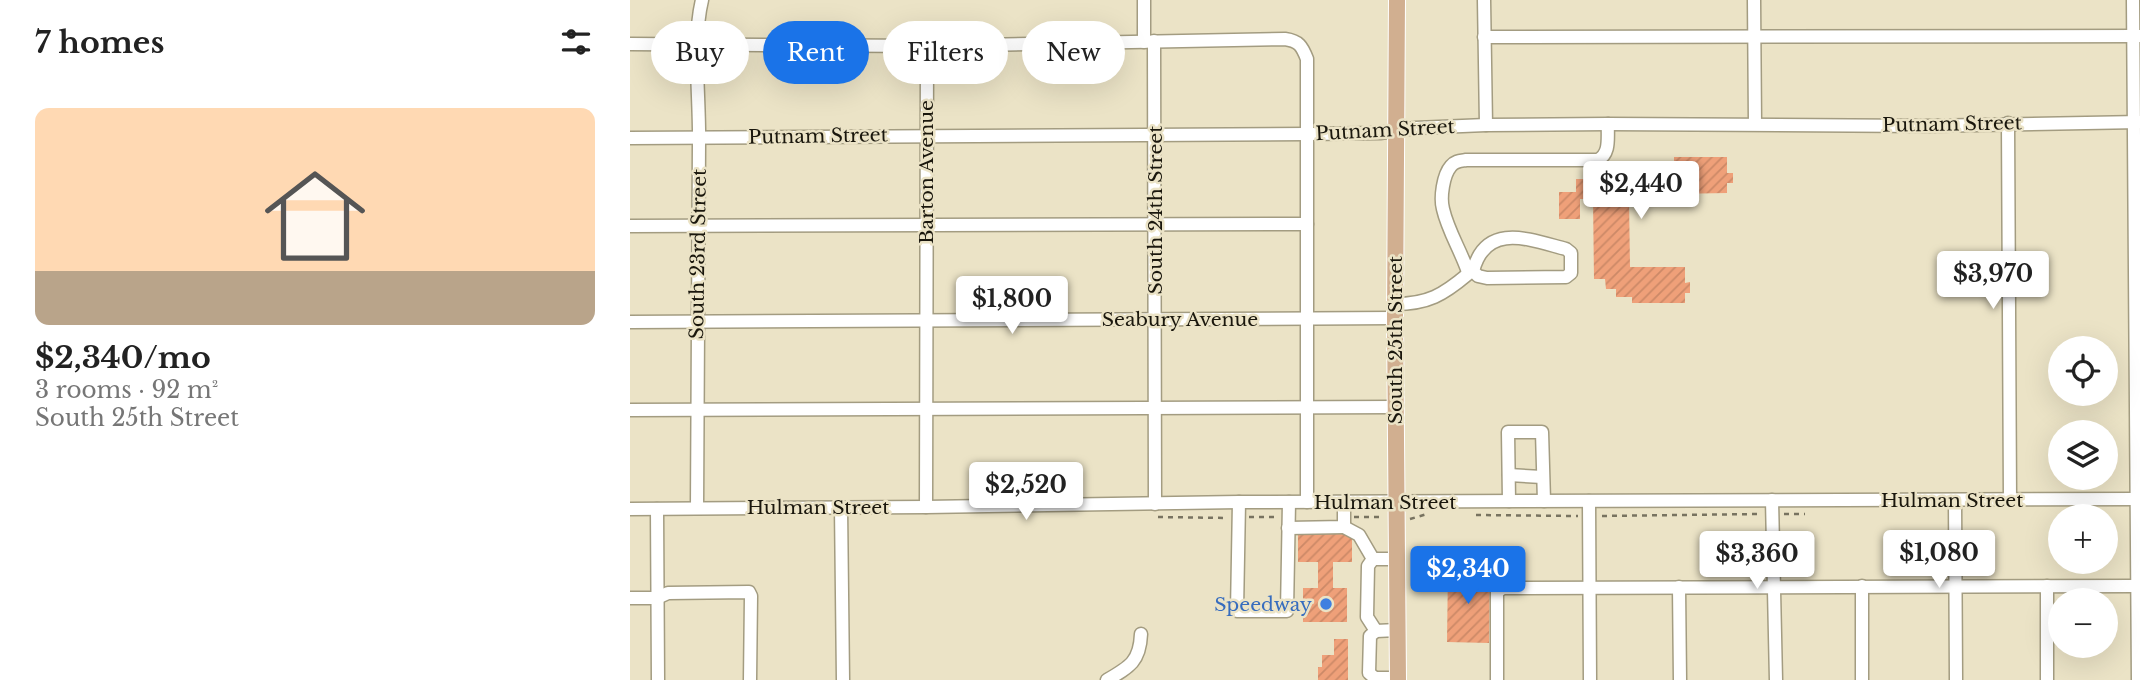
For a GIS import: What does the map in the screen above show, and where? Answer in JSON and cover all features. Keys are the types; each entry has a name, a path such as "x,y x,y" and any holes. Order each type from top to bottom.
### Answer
{"main road":[{"name":"South 25th Street","path":"1397,0 1395,502 1398,679"}],"street":[{"name":"South 23rd Street","path":"700,21 702,0"},
{"name":"South 24th Street","path":"1144,0 1155,135 1156,504"},
{"path":"1484,0 1486,125"},
{"path":"1754,0 1755,124"},
{"path":"2133,0 2137,122 2138,680"},
{"path":"1484,37 2136,36"},
{"path":"1008,44 1285,39 1297,41 1303,47 1307,59 1307,502"},
{"path":"630,44 651,44"},
{"path":"749,45 883,46"},
{"name":"South 23rd Street","path":"696,508 698,84"},
{"name":"Barton Avenue","path":"926,507 927,84"},
{"name":"Putnam Street","path":"630,138 1307,134 1396,132 1415,128 1486,125 1924,126 2137,122"},
{"path":"2008,123 2010,499"},
{"path":"1471,271 1441,200 1446,175 1451,166 1457,161 1466,160 1598,160 1607,151 1608,124"},
{"path":"630,226 1307,224"},
{"name":"Seabury Avenue","path":"630,322 1307,318 1395,311 1430,300 1445,293 1468,274 1482,250 1498,239 1522,238 1566,249 1571,253 1571,273 1566,277 1487,278 1471,271"},
{"path":"630,410 1395,407"},
{"path":"1509,501 1508,432 1542,432 1544,501"},
{"path":"1509,475 1542,477"},
{"name":"Hulman Street","path":"630,509 1239,502 2138,499"},
{"path":"1772,500 1776,680"},
{"path":"1955,500 1956,680"},
{"path":"1589,501 1590,680"},
{"path":"1239,502 1237,611 1287,611 1286,522 1289,502"},
{"path":"1344,502 1345,527"},
{"path":"841,507 843,680"},
{"path":"657,509 658,680"},
{"path":"1286,522 1345,527 1359,535 1373,559"},
{"path":"1373,559 1396,559"},
{"path":"1373,559 1368,566 1367,617 1376,631"},
{"path":"1861,586 1862,680"},
{"path":"2047,680 2048,586"},
{"path":"1497,680 1497,592 1503,587 2137,586"},
{"path":"1679,587 1680,680"},
{"path":"630,598 657,598 668,593 749,592 750,680"},
{"path":"1397,630 1376,631 1370,636 1369,674 1375,678 1398,679"},
{"path":"1107,680 1136,659 1140,650 1141,634"}],"path":[{"path":"1413,519 1428,514"},
{"path":"1466,514 1582,516"},
{"path":"1249,517 1286,522"},
{"path":"1354,517 1386,517"}],"building":[{"path":"1674,157 1727,157 1727,173 1733,173 1733,183 1727,183 1727,193 1674,194 1674,190 1671,190 1671,197 1629,197 1630,267 1685,267 1685,283 1690,282 1690,293 1685,293 1685,303 1632,303 1632,297 1616,297 1616,289 1606,289 1605,279 1594,279 1593,199 1580,199 1580,219 1559,219 1559,192 1576,192 1576,179 1594,179 1594,175 1609,175 1609,185 1615,185 1615,168 1632,168 1632,161 1671,161 1671,164 1674,164"},
{"path":"1298,534 1352,534 1352,562 1333,562 1333,588 1347,588 1347,622 1303,622 1303,588 1318,588 1318,562 1298,562"},
{"path":"1448,568 1490,569 1489,643 1447,642"},
{"path":"1334,639 1348,639 1348,680 1318,680 1322,655 1334,655"}],"place":[{"name":"Speedway","path":"1326,604"}]}
